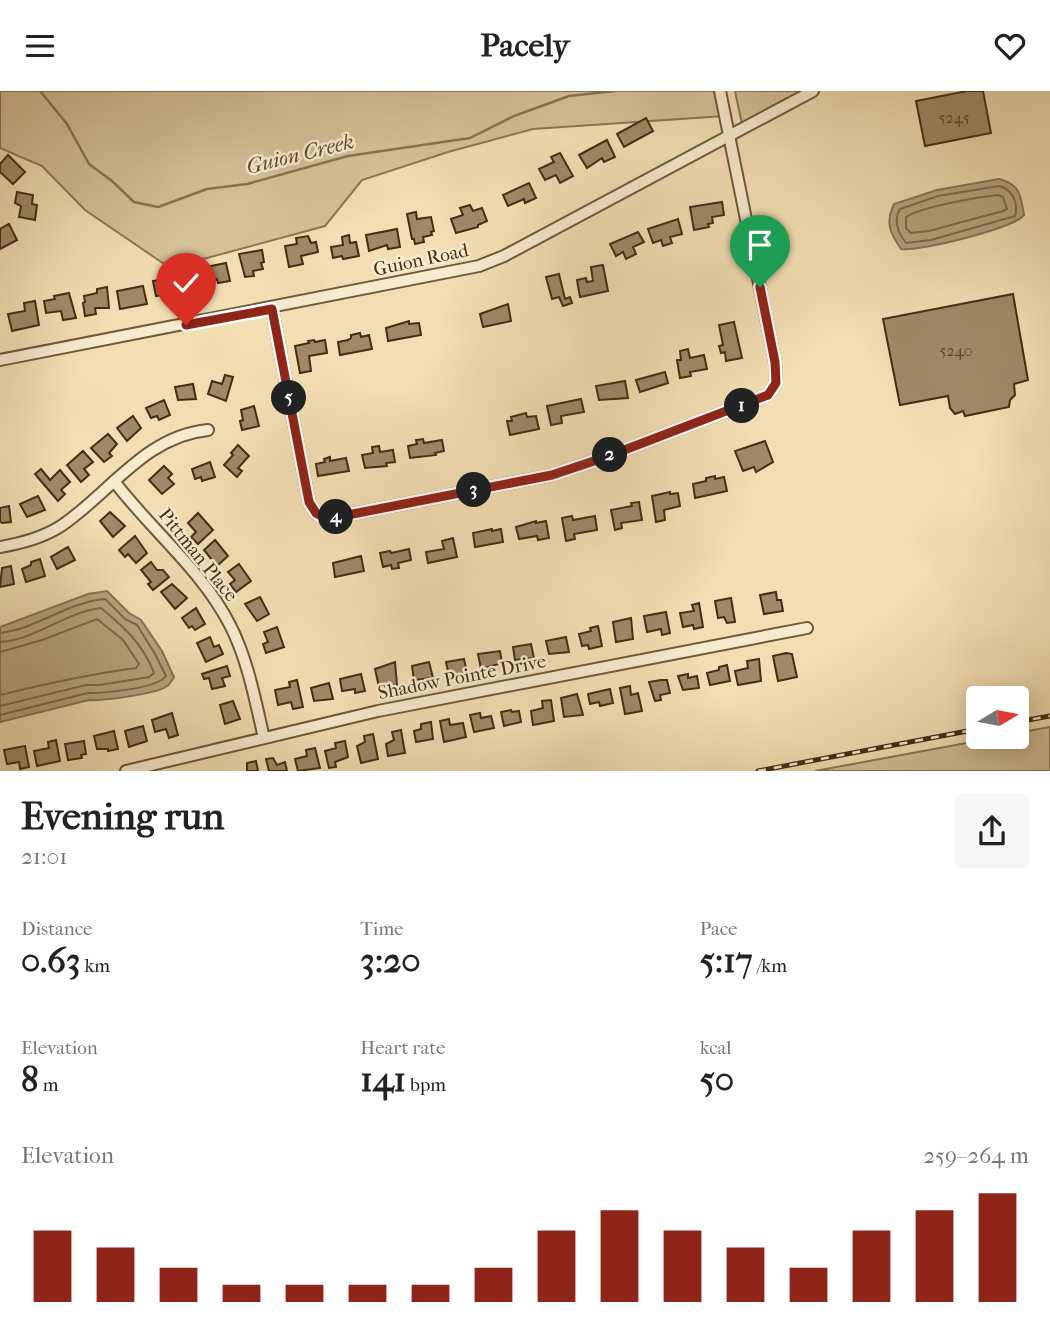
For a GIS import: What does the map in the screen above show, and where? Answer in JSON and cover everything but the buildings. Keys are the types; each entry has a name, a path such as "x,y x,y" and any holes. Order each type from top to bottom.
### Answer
{"street":[{"path":"272,309 309,502 316,513 327,519 552,475 768,395 776,383 775,362 720,91"},
{"name":"Guion Road","path":"0,360 272,309 484,265 813,91"},
{"path":"0,547 24,542 53,531 162,443 181,435 208,430"},
{"name":"Pittman Place","path":"114,481 203,585 225,616 245,659 264,739"},
{"name":"Shadow Pointe Drive","path":"126,771 374,712 807,628"}],"shaded area":[{"path":"0,91 720,91 724,116 533,129 448,152 362,180 325,226 170,268 85,210 42,166 0,148"},
{"path":"735,91 813,91 743,129"},
{"path":"1050,727 1050,771 815,771 966,743 966,749 1029,749 1029,731"}],"water":[{"path":"999,179 1011,184 1018,192 1024,215 1017,220 965,238 926,247 901,249 894,238 890,217 894,204 937,190"},
{"path":"107,591 129,613 141,620 162,651 174,677 168,686 142,694 89,700 0,722 0,627 88,594"}],"waterway":[{"name":"Guion Creek","path":"40,91 67,124 89,164 134,202 158,207 207,189 247,184 348,156 470,138 514,116 569,96 615,91"}],"railway":[{"path":"1029,720 1050,716"},
{"path":"758,771 966,731"}],"route":[{"path":"186,325 272,309 309,502 316,513 327,519 552,475 768,395 776,383 775,362 760,287"}]}
